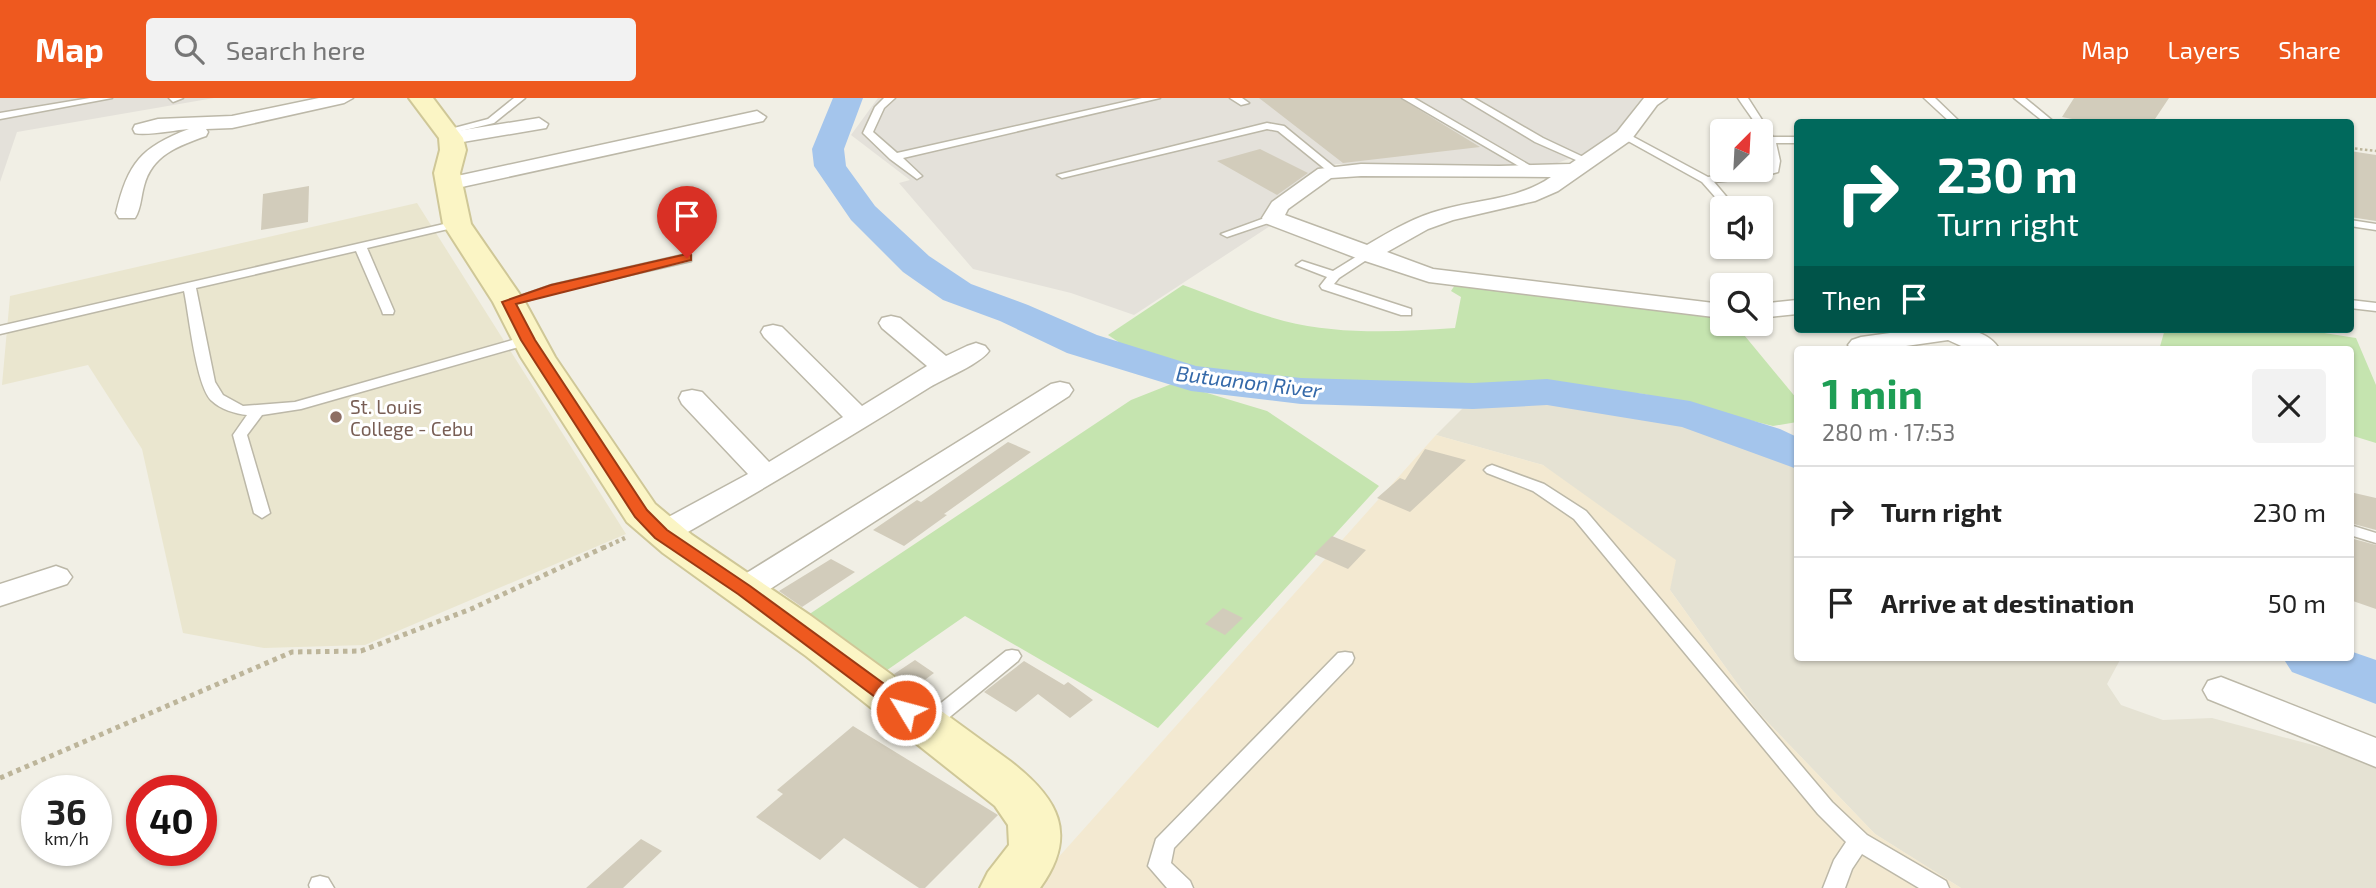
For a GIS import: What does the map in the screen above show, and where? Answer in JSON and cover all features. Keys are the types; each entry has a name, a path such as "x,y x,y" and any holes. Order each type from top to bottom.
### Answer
{"street":[{"path":"257,102 279,98"},
{"path":"142,129 226,123 344,98"},
{"path":"421,98 447,135 453,150 447,173 457,224 509,302 528,340 641,513 657,530 744,590 1005,786 1029,813 1035,842 1030,864 1007,888"},
{"path":"1367,254 1420,224 1449,214 1478,210 1528,197 1583,166 1624,136 1651,101 1658,98"},
{"path":"448,184 757,117"},
{"path":"127,213 132,190 144,163 157,149 226,123"},
{"path":"447,135 539,124"},
{"path":"1583,166 1538,173 1423,172 1365,168 1334,171 1325,173 1279,206 1273,218 1429,275 1710,309"},
{"path":"1773,310 1794,307"},
{"path":"891,323 944,367"},
{"path":"773,332 859,418"},
{"path":"1861,345 1928,333"},
{"path":"1954,333 1985,346"},
{"path":"657,530 766,476 944,367 975,351"},
{"path":"744,590 1060,390"},
{"path":"692,398 766,476"},
{"path":"0,595 56,577"},
{"path":"2221,690 2376,753"}],"lane":[{"path":"0,116 107,98"},
{"path":"447,135 491,121 520,98"},
{"path":"890,98 880,107 867,133 916,176"},
{"path":"894,157 1155,98"},
{"path":"1407,98 1538,173"},
{"path":"1467,98 1583,166"},
{"path":"1743,98 1756,119"},
{"path":"1929,98 1952,119"},
{"path":"2019,98 2045,119"},
{"path":"1062,175 1268,126 1281,128 1334,171"},
{"path":"1624,136 1706,180 1720,196"},
{"path":"1773,140 1794,140"},
{"path":"1773,154 1776,162 1773,170"},
{"path":"1706,180 1710,180"},
{"path":"1227,234 1273,218"},
{"path":"0,331 457,224"},
{"path":"2354,224 2376,227"},
{"path":"360,246 388,311"},
{"path":"1367,254 1335,275 1326,286 1406,312"},
{"path":"509,302 556,288 687,258"},
{"path":"1303,265 1335,275"},
{"path":"190,287 208,382 217,398 240,410 257,411 296,406 528,340"},
{"path":"2354,304 2376,307"},
{"path":"257,411 240,435 262,513"},
{"path":"1492,470 1522,478 1542,488 1580,515 1825,808 1859,841 1938,888"},
{"path":"2354,531 2376,538"},
{"path":"926,725 1012,656"},
{"path":"1182,888 1159,866 1164,845 1345,658"},
{"path":"1833,888 1842,866 1859,841"}],"path":[{"path":"2354,149 2376,152"},
{"path":"0,778 292,652 361,651 657,530"}],"shaded area":[{"path":"0,98 214,98 17,132 0,182"},
{"path":"878,98 1648,98 1638,103 1617,132 1583,154 1540,169 1336,164 1261,218 1273,224 1134,315 1071,293 973,269 899,183 910,180 851,135"},
{"name":"St. Louis College - Cebu","path":"417,203 626,534 365,645 264,648 183,633 142,449 88,365 2,385 10,296"},
{"path":"1467,404 1572,405 1642,417 1764,445 1794,462 1794,661 2119,661 2107,684 2121,705 2163,720 2212,718 2376,762 2376,888 1961,888 1875,834 1757,711 1670,590 1543,465 1436,435"},
{"path":"1436,435 1543,465 1676,560 1670,590 1757,711 1875,834 1961,888 1031,888"}],"green space":[{"path":"1183,285 1284,321 1326,329 1391,331 1455,328 1461,297 1451,291 1455,285 1710,316 1710,336 1745,336 1794,395 1794,422 1773,426 1644,394 1539,384 1464,390 1354,388 1236,379 1198,373 1132,351 1108,335"},
{"path":"2164,333 2324,333 2356,338 2376,385 2376,443 2354,436 2354,346 2160,346"},
{"path":"1174,383 1267,411 1379,486 1158,728 965,616 880,675 802,619 1131,400"}],"building":[{"path":"1259,98 1400,98 1480,147 1343,163"},
{"path":"2074,98 2169,98 2155,119 2062,117"},
{"path":"1260,149 1308,173 1277,195 1217,161"},
{"path":"2354,152 2376,155 2376,221 2354,218"},
{"path":"309,186 308,222 261,230 263,194"},
{"path":"1008,442 1031,452 904,546 873,530 917,500 921,502"},
{"path":"1425,449 1466,460 1410,512 1377,498 1400,478 1405,480"},
{"path":"2354,493 2376,498 2376,530 2354,524"},
{"path":"1332,536 1366,550 1348,569 1314,554"},
{"path":"2354,539 2376,545 2376,609 2354,601"},
{"path":"831,559 855,572 802,607 779,591"},
{"path":"1223,608 1243,618 1225,635 1205,624"},
{"path":"915,660 934,673 914,688 894,674"},
{"path":"1024,661 1064,685 1068,682 1093,700 1070,718 1038,694 1016,712 984,692"},
{"path":"853,726 998,815 925,888 919,888 844,838 820,860 756,817 783,794 777,790"},
{"path":"641,839 662,851 623,888 586,888"}],"waterway":[{"name":"Butuanon River","path":"848,98 828,149 830,166 863,213 916,264 957,292 1014,313 1082,344 1191,378 1301,391 1473,396 1547,392 1690,415 1764,439 1794,454"},
{"name":"Butuanon River","path":"2320,661 2376,683"}],"place":[{"name":"St. Louis College - Cebu","path":"336,417"}],"route":[{"path":"687,258 556,288 509,302 528,340 553,379 641,513 661,534 744,590 906,710"}]}
